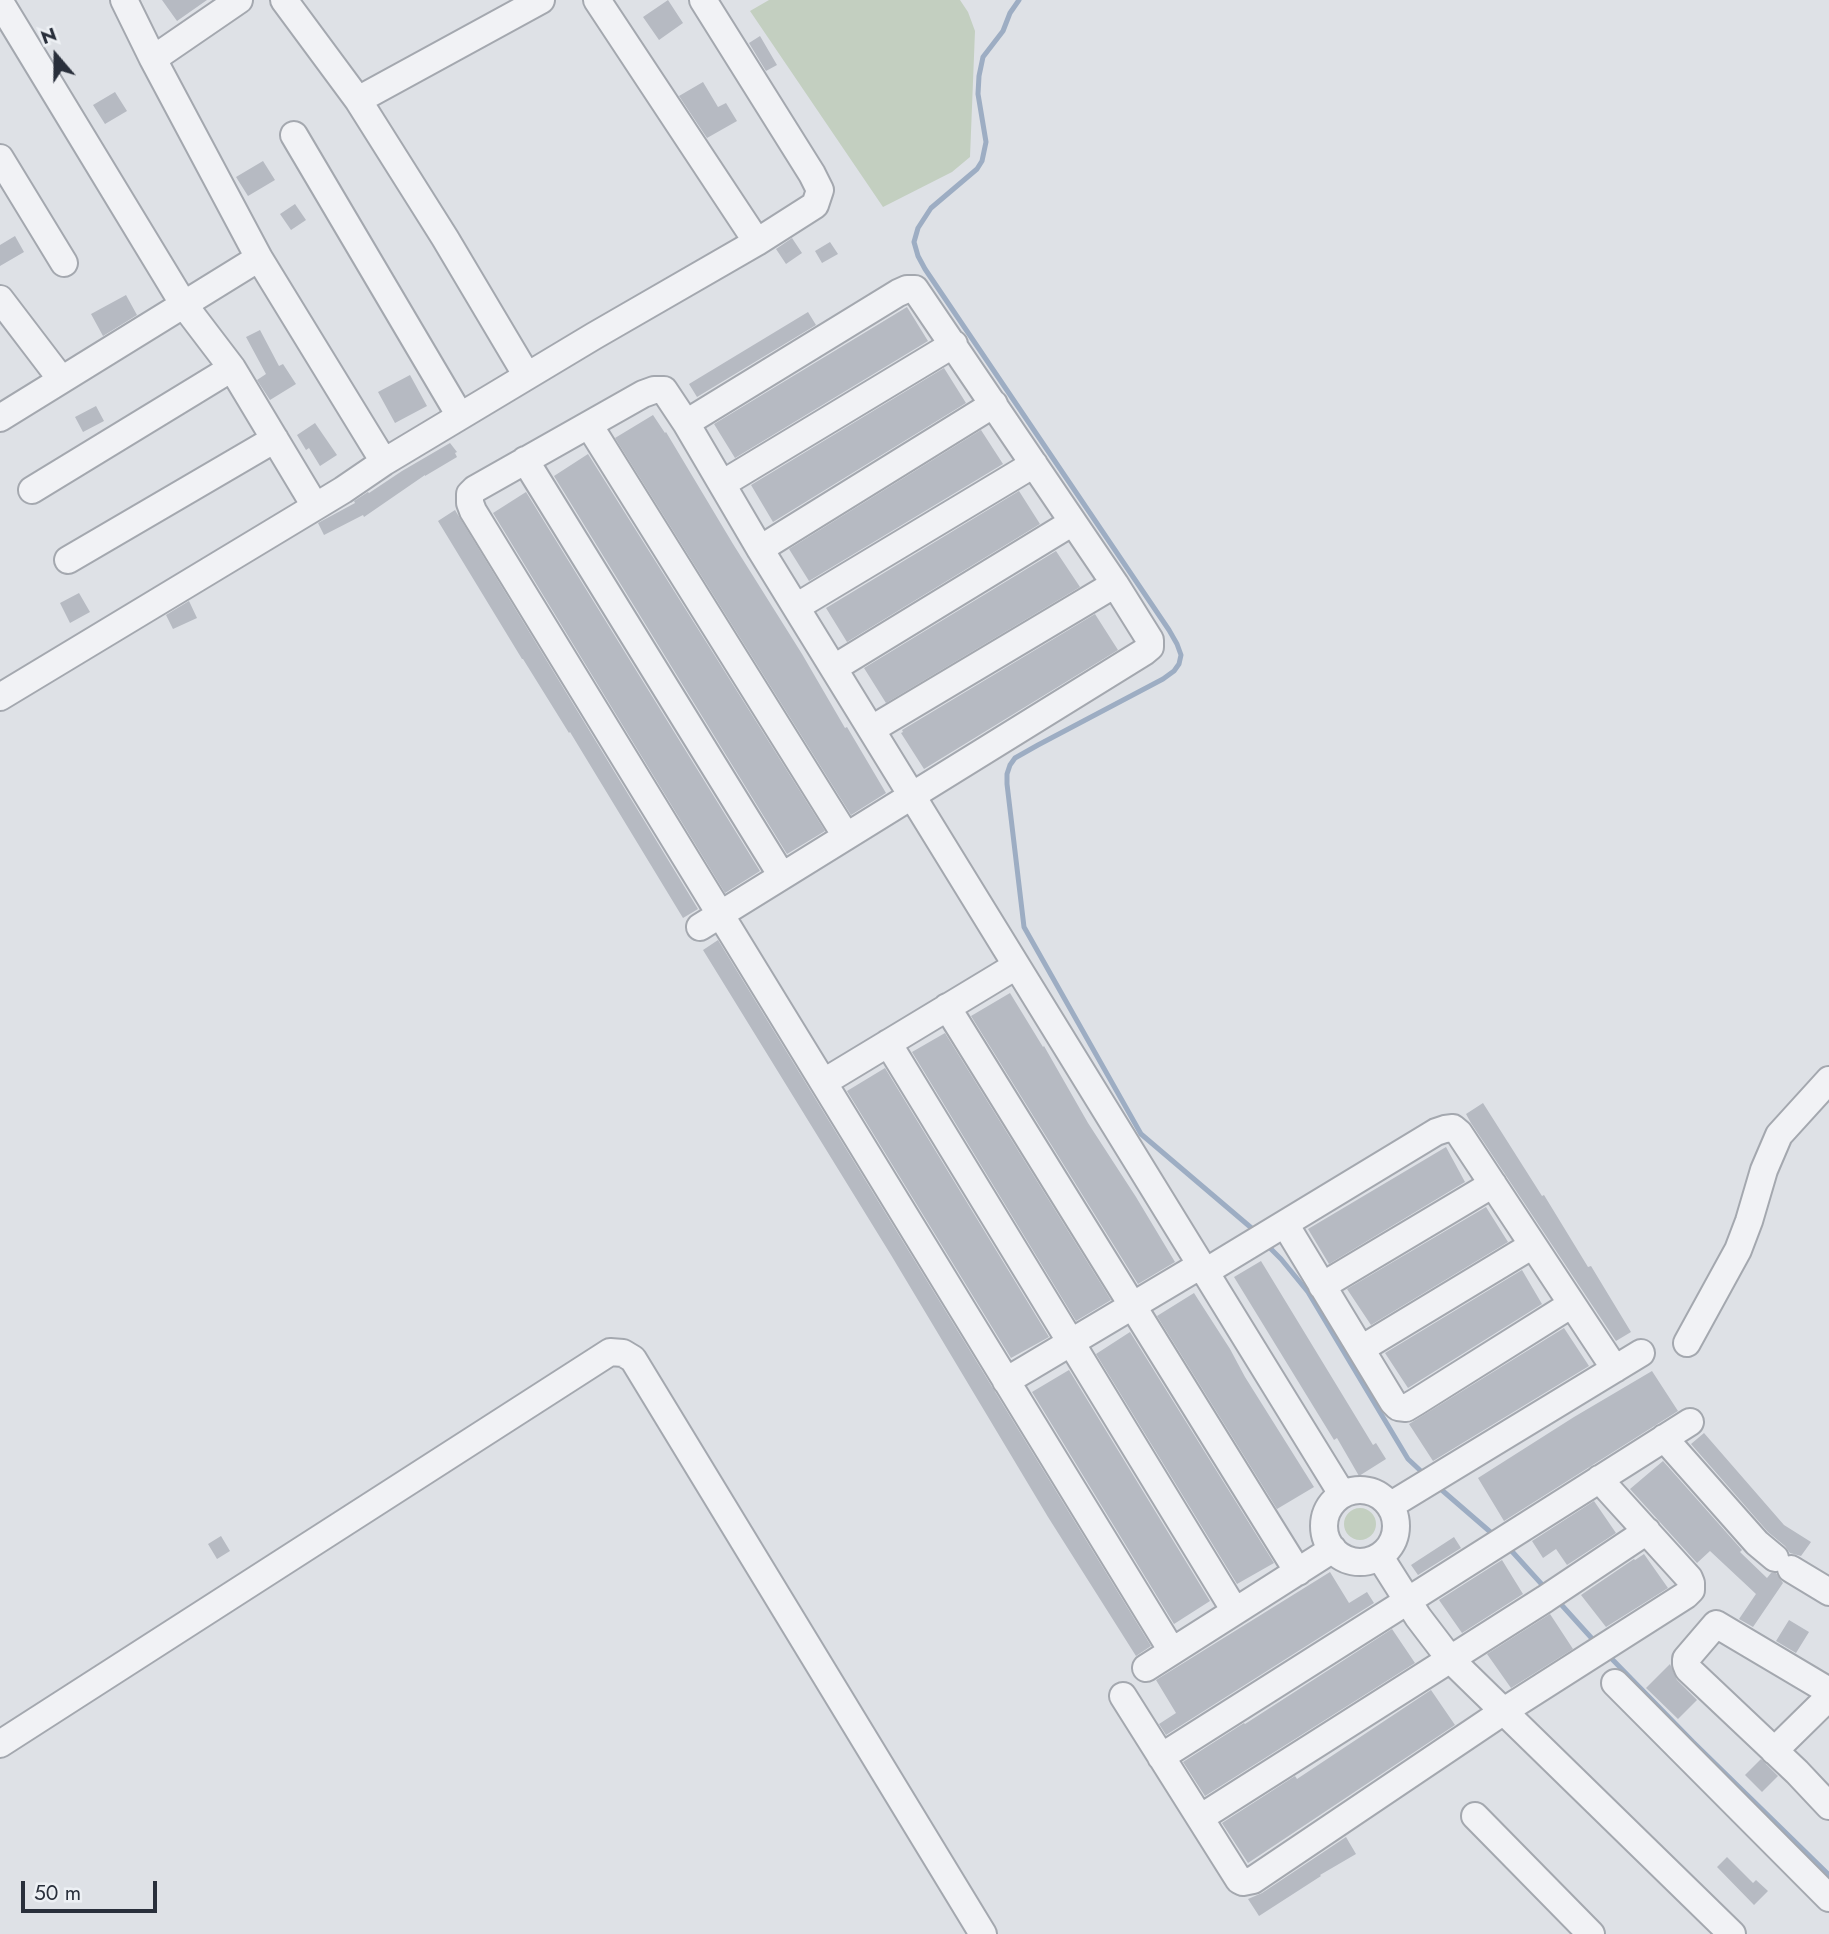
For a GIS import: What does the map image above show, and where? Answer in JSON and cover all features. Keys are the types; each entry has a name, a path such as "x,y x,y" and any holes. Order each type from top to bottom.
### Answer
{"street":[{"path":"124,0 259,258 384,462"},
{"path":"153,59 239,0"},
{"path":"284,0 358,100 445,238 527,376"},
{"path":"358,100 495,10 541,0"},
{"path":"597,0 757,242"},
{"path":"0,697 460,416 757,242 815,205 820,190 702,0"},
{"path":"0,2 184,305 232,368 315,506"},
{"path":"294,135 460,416"},
{"path":"0,158 64,263"},
{"path":"0,418 259,258"},
{"path":"686,423 907,289 915,289 1150,640 1150,647 710,920"},
{"path":"0,299 61,379"},
{"path":"722,485 954,344"},
{"path":"33,489 232,368"},
{"path":"1172,1651 824,1082 710,920 473,511 470,494 475,489 643,394 664,390 1342,1494"},
{"path":"760,549 994,404"},
{"path":"589,425 846,836"},
{"path":"68,560 275,439"},
{"path":"525,460 782,876"},
{"path":"796,607 1034,464"},
{"path":"834,668 1073,522"},
{"path":"872,729 1115,584"},
{"path":"824,1082 1016,966"},
{"path":"947,1007 1298,1572"},
{"path":"888,1044 1235,1611"},
{"path":"1687,1343 1738,1250 1764,1170 1779,1135 1829,1080"},
{"path":"1006,1381 1132,1306 1269,1233 1436,1132 1453,1128 1459,1133 1615,1369"},
{"path":"1322,1286 1493,1184"},
{"path":"1269,1233 1322,1286 1398,1407 1406,1408 1572,1304"},
{"path":"1361,1349 1533,1244"},
{"path":"0,1744 610,1352 623,1353 634,1359 983,1934"},
{"path":"1391,1505 1641,1353"},
{"path":"1161,1757 1690,1422"},
{"path":"1664,1438 1757,1543 1783,1564 1829,1592"},
{"path":"1123,1696 1239,1880 1253,1880 1504,1711 1691,1590 1689,1578 1599,1479"},
{"path":"1354,1489 1366,1489 1378,1493 1391,1505 1397,1525 1395,1537 1380,1557 1357,1562 1346,1559 1329,1544 1324,1534 1326,1511 1342,1494 1354,1489"},
{"path":"1200,1818 1552,1595 1647,1531"},
{"path":"1146,1668 1333,1549"},
{"path":"1380,1557 1407,1601 1450,1659 1732,1934"},
{"path":"1829,1690 1716,1624 1686,1659 1688,1669 1829,1806"},
{"path":"1615,1683 1829,1898"},
{"path":"1774,1751 1829,1697"},
{"path":"1475,1816 1591,1934"}],"green space":[{"path":"769,0 960,0 975,31 970,157 952,172 883,207 750,11"},
{"path":"1360,1508 1372,1512 1376,1524 1372,1536 1360,1540 1348,1536 1344,1524 1348,1512"}],"building":[{"path":"162,0 207,0 177,21"},
{"path":"668,0 683,23 659,40 643,17"},
{"path":"760,36 777,65 766,71 749,43"},
{"path":"703,82 718,107 726,103 737,121 707,138 679,96"},
{"path":"115,92 127,111 105,124 93,105"},
{"path":"263,161 275,180 248,196 236,177"},
{"path":"295,204 306,220 291,230 280,214"},
{"path":"15,236 24,252 0,266 0,245"},
{"path":"792,238 802,253 786,264 776,249"},
{"path":"830,242 838,254 822,263 815,251"},
{"path":"126,295 137,315 103,336 91,314"},
{"path":"907,307 928,341 735,458 714,424"},
{"path":"808,312 816,325 697,397 689,384"},
{"path":"260,330 279,366 283,364 296,384 270,400 257,380 266,374 246,337"},
{"path":"944,368 966,403 773,522 751,485"},
{"path":"410,375 427,406 395,423 378,392"},
{"path":"96,406 104,421 83,432 75,417"},
{"path":"653,415 666,432 886,793 851,815 615,438"},
{"path":"315,423 337,455 320,466 297,435"},
{"path":"981,430 1003,464 809,581 789,549"},
{"path":"450,443 457,452 457,457 425,475 364,517 363,515 324,535 318,523"},
{"path":"588,454 825,831 787,854 554,476"},
{"path":"1019,491 1040,524 847,642 826,608"},
{"path":"526,492 760,871 725,893 493,513"},
{"path":"455,510 698,909 683,918 438,521"},
{"path":"1056,551 1080,587 886,703 864,668"},
{"path":"79,593 90,612 70,623 60,603"},
{"path":"189,601 197,618 173,629 166,615"},
{"path":"1095,614 1118,650 924,769 901,733 902,730"},
{"path":"718,940 1151,1646 1136,1656 1048,1517 703,950"},
{"path":"1010,993 1175,1262 1138,1284 971,1016"},
{"path":"945,1033 1111,1300 1076,1321 912,1052"},
{"path":"885,1068 1049,1337 1011,1358 847,1091"},
{"path":"1483,1103 1588,1267 1591,1266 1631,1332 1616,1341 1471,1123 1466,1114"},
{"path":"1446,1147 1465,1182 1329,1264 1308,1229"},
{"path":"1486,1207 1508,1242 1371,1325 1347,1289"},
{"path":"1261,1261 1373,1445 1376,1443 1386,1459 1359,1476 1234,1277"},
{"path":"1522,1270 1542,1304 1408,1388 1385,1353"},
{"path":"1194,1293 1314,1487 1277,1509 1157,1316"},
{"path":"1564,1328 1589,1366 1433,1461 1409,1424"},
{"path":"1130,1332 1274,1563 1237,1584 1096,1354"},
{"path":"1069,1370 1210,1601 1174,1624 1032,1392"},
{"path":"1652,1371 1678,1411 1504,1521 1478,1478"},
{"path":"1704,1433 1784,1525 1811,1542 1801,1556 1790,1553 1768,1532 1691,1444"},
{"path":"1663,1461 1742,1550 1740,1552 1767,1578 1771,1573 1776,1573 1783,1583 1753,1627 1739,1619 1756,1594 1710,1551 1697,1563 1630,1489"},
{"path":"1594,1501 1616,1533 1567,1565 1556,1549 1543,1558 1532,1541"},
{"path":"221,1536 230,1551 217,1559 208,1544"},
{"path":"1454,1537 1461,1548 1418,1575 1411,1565"},
{"path":"1644,1554 1668,1588 1606,1627 1581,1595"},
{"path":"1502,1560 1523,1594 1462,1633 1439,1600"},
{"path":"1330,1572 1349,1603 1367,1592 1374,1603 1166,1735 1159,1724 1176,1713 1156,1680"},
{"path":"1550,1614 1573,1649 1511,1688 1487,1654"},
{"path":"1789,1620 1809,1632 1796,1653 1776,1641"},
{"path":"1392,1629 1415,1663 1205,1796 1183,1762"},
{"path":"1670,1664 1677,1680 1697,1700 1678,1719 1646,1688"},
{"path":"1431,1690 1455,1725 1248,1863 1222,1823 1295,1776 1297,1779"},
{"path":"1761,1759 1778,1776 1762,1792 1745,1775"},
{"path":"1346,1837 1356,1854 1259,1916 1248,1899 1262,1893"},
{"path":"1727,1857 1753,1883 1756,1880 1768,1891 1754,1905 1717,1867"}],"waterway":[{"path":"1019,0 1003,31 983,57 978,94 986,142 982,161 977,169 931,208 918,228 914,242 925,269 1169,630 1181,655 1174,671 1163,679 1038,745 1015,758 1010,765 1007,784 1024,927 1141,1134 1255,1231"},
{"path":"1266,1244 1308,1292 1408,1459 1424,1474"},
{"path":"1436,1485 1495,1536"},
{"path":"1508,1547 1546,1589"},
{"path":"1558,1601 1596,1643"},
{"path":"1608,1655 1829,1875"}]}
